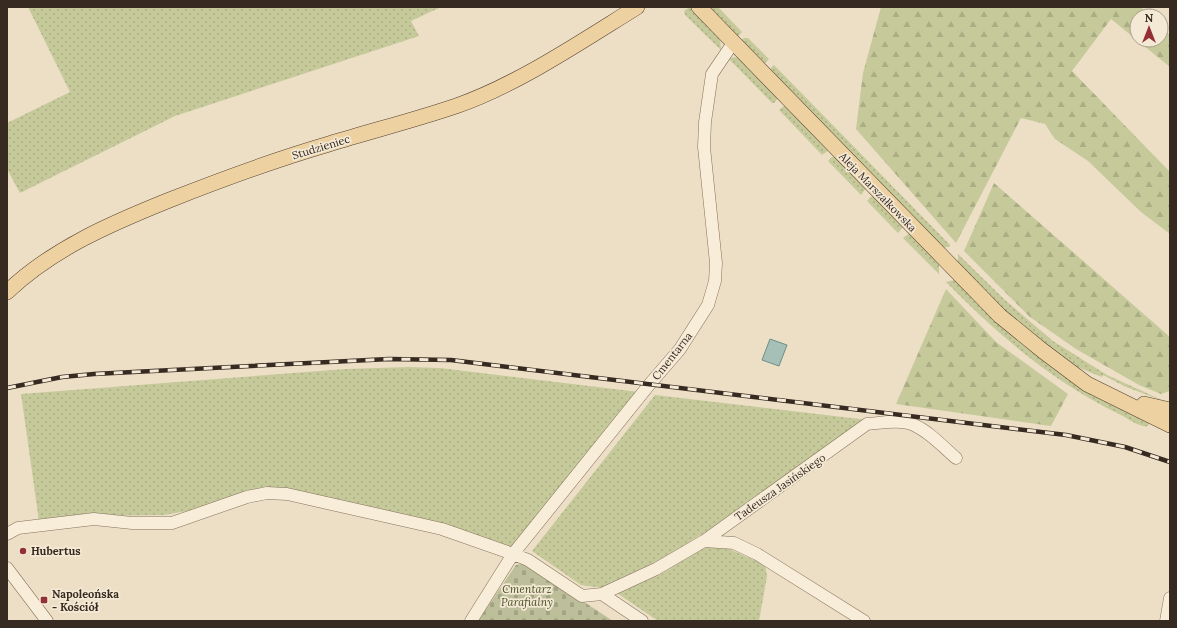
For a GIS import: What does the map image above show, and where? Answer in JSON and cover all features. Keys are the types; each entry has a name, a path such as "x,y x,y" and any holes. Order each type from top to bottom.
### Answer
{"main road":[{"name":"Studzieniec","path":"7,292 29,271 86,236 148,209 238,173 328,144 457,106 493,91 527,73 637,7"},
{"name":"Aleja Marszałkowska","path":"699,7 1000,316 1094,388 1170,425"},
{"name":"Aleja Marszałkowska","path":"1065,367 1131,399 1158,409 1170,410"}],"street":[{"name":"Cmentarna","path":"471,621 513,554 644,391 680,349 708,305 715,281 716,263 704,147 704,122 712,74 733,43"},
{"name":"Tadeusza Jasińskiego","path":"7,534 18,528 94,519 132,523 172,523 247,498 267,493 287,494 442,529 528,560 582,596 602,594 656,569 704,541 867,424 892,422 913,424 934,438 956,458"},
{"path":"704,541 734,543 757,554 864,621"},
{"path":"7,568 47,621"},
{"path":"602,594 642,621"},
{"path":"1166,621 1170,598"}],"green space":[{"path":"28,7 441,7 411,21 419,36 175,116 20,193 7,169 7,123 70,92"},
{"path":"690,7 720,38 721,50 685,15 684,11"},
{"path":"706,7 718,7 742,32 737,37"},
{"path":"881,7 1141,7 1142,8 1129,8 1129,34 1111,19 1072,71 1170,172 1170,234 1141,212 1088,161 1055,139 1045,124 1021,118 956,243 856,129 863,73"},
{"path":"1169,34 1170,35 1170,67 1147,48 1169,48"},
{"path":"744,38 748,38 769,59 763,65 740,41"},
{"path":"734,57 738,58 778,98 774,103 772,103 729,59"},
{"path":"774,65 950,245 949,247 941,248 770,69"},
{"path":"784,106 787,106 828,151 822,155 779,110"},
{"path":"832,157 836,157 866,188 861,195 828,161"},
{"path":"994,183 1170,337 1170,391 1161,394 1139,385 1076,349 1030,317 964,251"},
{"path":"871,197 875,197 904,226 898,233 867,201"},
{"path":"910,233 937,260 939,265 939,274 903,238"},
{"path":"958,254 1005,300 1053,341 1107,375 1164,401 1126,387 1103,375 1102,377 1072,365 1014,321 958,264"},
{"path":"954,280 1000,324 1151,419 1148,426 1142,426 1134,423 1072,388 1028,356 986,321 946,282"},
{"path":"946,289 996,342 1068,394 1051,426 896,404"},
{"path":"409,367 440,368 639,392 510,548 262,489 193,510 164,515 83,516 39,521 21,394 346,369"},
{"path":"655,395 868,420 730,516 660,561 603,588 581,585 532,551"},
{"path":"704,547 725,547 765,565 767,576 759,621 658,621 617,593 661,574"},
{"name":"Cmentarz Parafialny","path":"525,563 613,621 478,621 516,565"}],"water":[{"path":"770,339 787,345 779,366 762,360"}],"railway":[{"path":"7,388 62,377 94,374 389,359 451,360 1066,435 1125,447 1170,462"}],"place":[{"name":"Hubertus","path":"23,551"},
{"name":"Napoleońska - Kościół","path":"44,600"}]}
